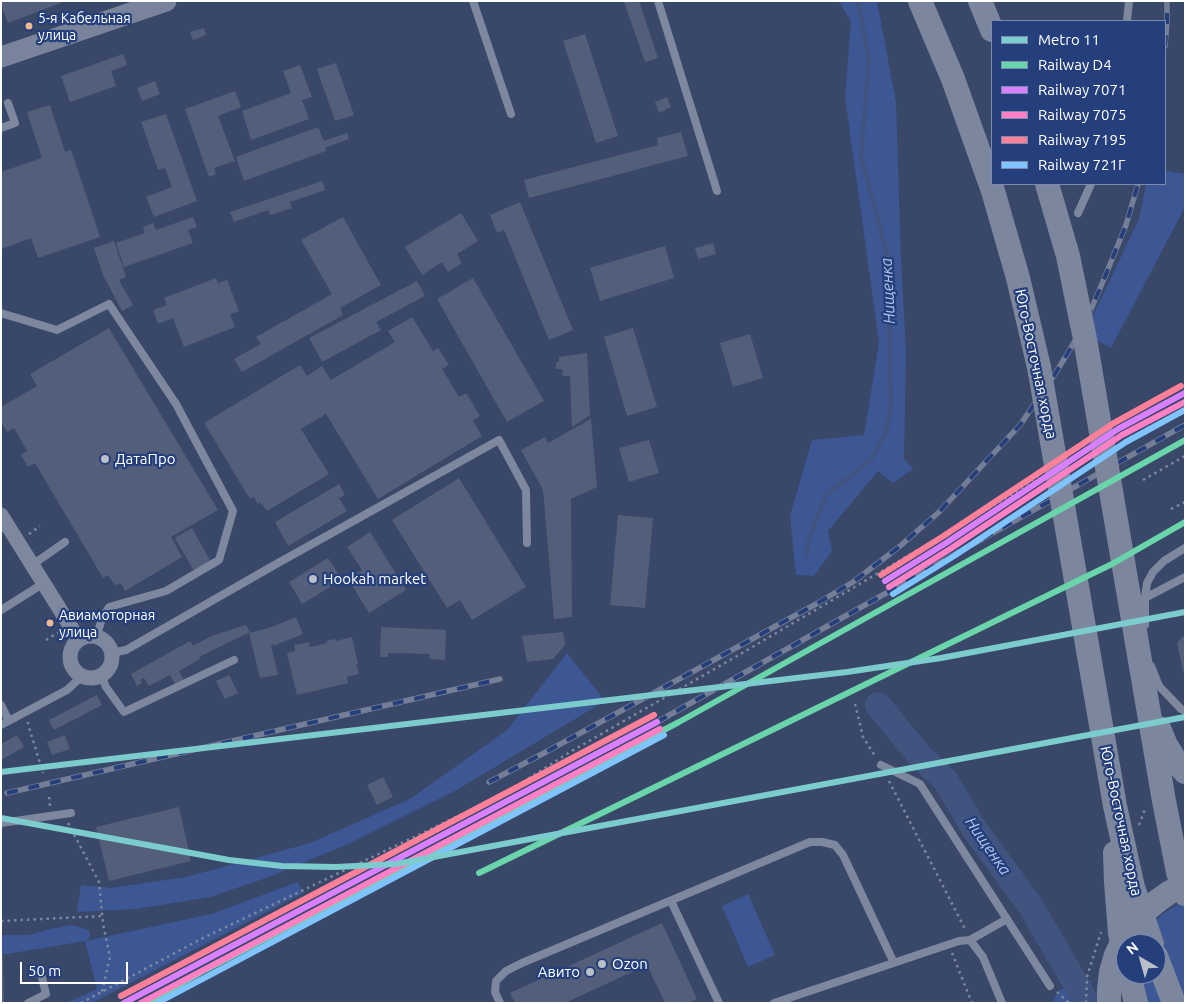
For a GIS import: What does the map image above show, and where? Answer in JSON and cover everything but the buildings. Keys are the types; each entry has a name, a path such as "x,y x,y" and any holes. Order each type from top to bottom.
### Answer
{"main road":[{"name":"Юго-Восточная хорда","path":"920,1 953,79 993,191 1018,278 1039,367 1114,806 1133,887 1149,934"},
{"path":"980,1 991,28"},
{"path":"1047,185 1068,256 1085,338 1164,801 1178,872 1185,894"},
{"path":"1143,678 1166,745 1176,763 1185,772"},
{"path":"1114,806 1117,899 1120,934"},
{"path":"1109,1003 1109,988 1116,955 1132,926 1156,902 1170,892 1185,885"},
{"path":"1166,982 1174,1003"},
{"path":"1131,984 1136,1003"}],"street":[{"path":"1,57 166,1"},
{"path":"3,520 79,640"},
{"path":"90,636 96,637 106,643 111,654 110,664 101,675 92,678 82,676 77,673 70,662 71,650 79,640 90,636"}],"lane":[{"path":"472,1 511,114"},
{"path":"658,1 717,191"},
{"path":"1127,20 1129,1"},
{"path":"1,128 15,123 8,103"},
{"path":"1078,213 1091,185"},
{"path":"1,313 57,330 110,304 176,404 233,511 219,560 166,591 109,607 102,619 96,637"},
{"path":"111,654 126,650 499,440 526,490 527,543"},
{"path":"32,565 65,542"},
{"path":"1146,637 1145,598 1147,583 1153,572 1164,561 1185,548"},
{"path":"1145,598 1185,577"},
{"path":"1,610 44,583"},
{"path":"1146,646 1147,654 1159,686 1185,711"},
{"path":"101,675 106,687 124,712 234,660"},
{"path":"1,724 67,690 82,676"},
{"path":"1,705 9,720"},
{"path":"881,765 920,784 1050,986"},
{"path":"1,823 67,814"},
{"path":"500,1003 495,992 496,981 506,972 522,963 810,842 835,845 843,854 894,963"},
{"path":"671,901 719,1003"},
{"path":"774,1003 894,963 910,961 949,944 970,940 1007,919"},
{"path":"970,940 983,957 1002,1003"},
{"path":"28,1003 46,994 40,969"}],"path":[{"path":"1111,426 1185,385"},
{"path":"1124,441 1185,408"},
{"path":"1070,454 1087,443"},
{"path":"1142,480 1185,456"},
{"path":"81,1003 204,938 504,794 570,752 729,661 1038,477"},
{"path":"1171,509 1185,502"},
{"path":"27,535 40,526"},
{"path":"76,622 94,612"},
{"path":"46,640 60,632"},
{"path":"855,704 863,737 881,765 970,940"},
{"path":"29,721 28,724 43,773"},
{"path":"67,814 99,882 102,916 110,957 102,992"},
{"path":"1,921 102,916"},
{"path":"949,944 972,1003"},
{"path":"1050,986 1069,1003"}],"shaded area":[{"path":"839,1 877,1 896,102 906,352 904,459 913,469 893,483 878,471 828,531 832,551 814,576 796,575 790,516 812,440 864,435 879,342 845,97 851,22"},
{"path":"1166,172 1185,174 1185,207 1111,348 1095,339 1088,326 1139,219 1146,185 1166,185"},
{"path":"567,653 605,701 455,791 348,844 269,877 210,897 136,909 77,912 81,885 110,888 186,877 310,843 410,799 507,730"},
{"path":"298,882 303,893 92,1003 66,1003 97,989 85,941 1,955 1,935 29,935 71,925 90,932 90,937 86,941 211,914"},
{"path":"748,894 775,955 748,967 722,906"},
{"path":"1185,900 1185,1003 1123,1003 1124,984 1166,984 1166,934 1145,934 1164,913"},
{"path":"1091,980 1091,1003 1052,1003 1059,990"}],"waterway":[{"name":"Нищенка","path":"806,556 809,539 826,495 871,460 886,433 891,405 888,257 861,157 869,60 858,1"},
{"name":"Нищенка","path":"878,705 920,756 946,781 975,830 1030,905 1084,998"}],"railway":[{"path":"1166,34 1167,1"},
{"path":"489,782 853,582 899,547 939,512 1020,425 1055,374 1084,326 1126,225 1138,185"},
{"path":"657,722 1185,425"},
{"path":"7,793 500,679"}],"metro line":[{"name":"11","path":"1,772 847,672 941,658 1185,612"},
{"name":"11","path":"1,818 229,860 282,866 336,867 396,864 1185,717"}],"rail line":[{"name":"7195","path":"881,575 942,537 1114,423 1181,386"},
{"name":"7071","path":"885,581 946,543 1118,429 1185,393"},
{"name":"7075","path":"889,587 950,549 1122,435 1185,402"},
{"name":"721Г","path":"893,594 954,556 1126,442 1185,410"},
{"name":"D4","path":"147,1003 205,970 679,722 1185,440"},
{"name":"D4","path":"479,873 1112,564 1185,522"},
{"name":"7195","path":"121,996 654,715"},
{"name":"7071","path":"124,1003 657,722"},
{"name":"7075","path":"141,1003 660,729"},
{"name":"721Г","path":"157,1003 664,735"}],"place":[{"name":"5-я Кабельная улица","path":"29,26"},
{"name":"ДатаПро","path":"105,459"},
{"name":"Hookah market","path":"313,579"},
{"name":"Авиамоторная улица","path":"50,623"},
{"name":"Ozon","path":"602,964"},
{"name":"Авито","path":"590,972"}]}
